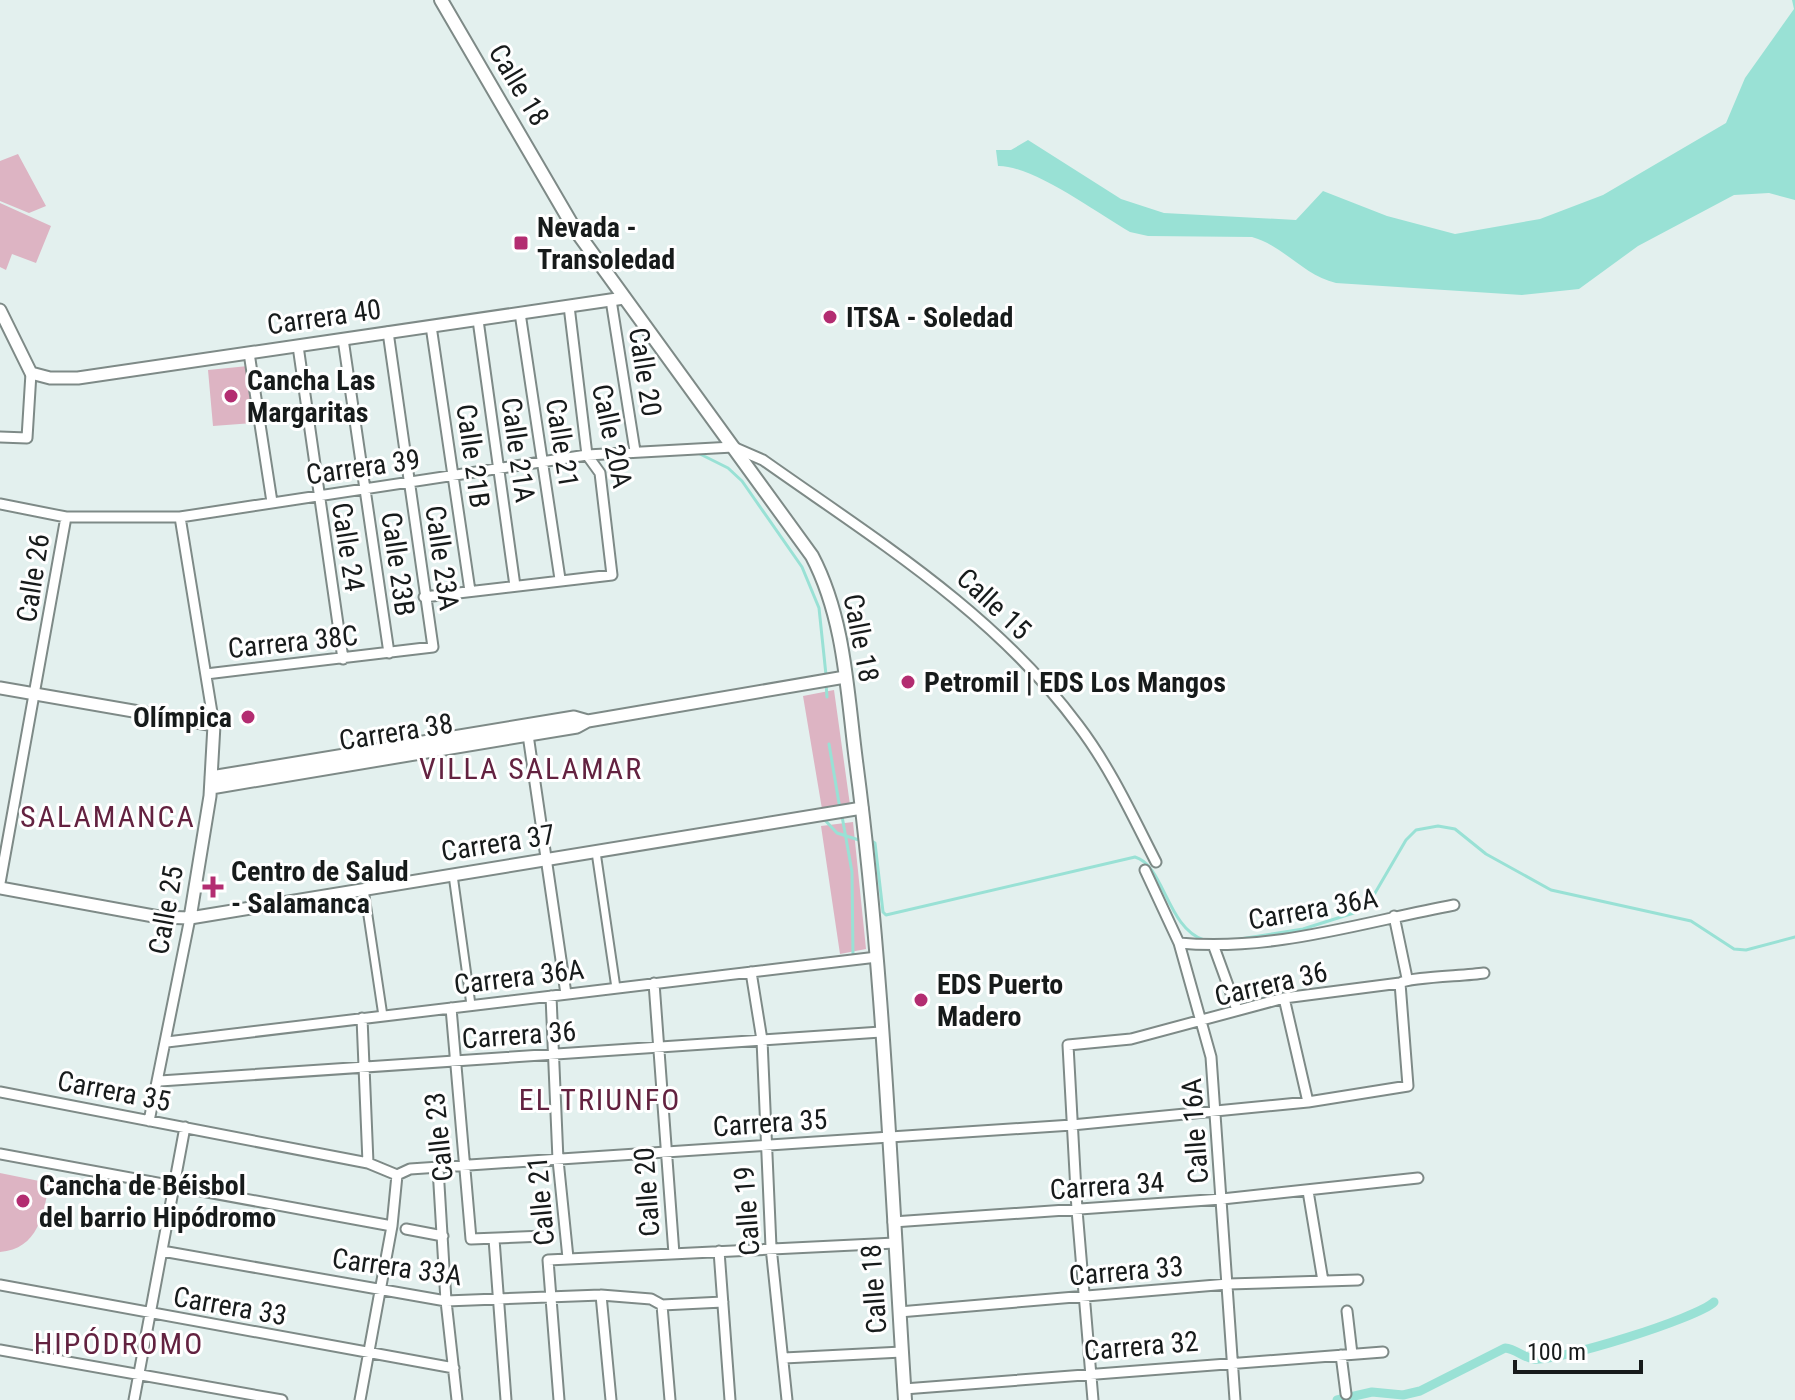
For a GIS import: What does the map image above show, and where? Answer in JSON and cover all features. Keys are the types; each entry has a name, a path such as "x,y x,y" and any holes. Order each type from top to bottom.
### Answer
{"main road":[{"name":"Calle 18","path":"441,0 618,299 733,447 812,556 833,601 862,808 877,957 904,1394"}],"street":[{"name":"Carrera 40","path":"31,373 50,378 78,378 618,299"},
{"name":"Calle 20","path":"618,299 635,451"},
{"name":"Calle 20A","path":"560,579 612,575 600,473 587,455 569,306"},
{"path":"0,310 31,373 27,438 0,437"},
{"name":"Calle 21","path":"520,313 560,579"},
{"name":"Calle 21A","path":"478,320 515,586"},
{"name":"Calle 21B","path":"431,326 470,591"},
{"name":"Calle 23A","path":"388,332 433,647"},
{"name":"Calle 23B","path":"343,339 389,653"},
{"name":"Calle 24","path":"298,346 343,659"},
{"path":"249,353 272,502"},
{"name":"Carrera 39","path":"0,504 66,517 180,517 499,471 587,455 733,447"},
{"name":"Calle 15","path":"733,447 763,460 940,583 1017,654 1086,737 1111,774 1156,862"},
{"name":"Calle 26","path":"0,886 66,517"},
{"name":"Calle 25","path":"149,1121 160,1081 190,918 211,782 214,725 180,517"},
{"path":"424,597 560,579"},
{"name":"Carrera 38C","path":"206,674 433,647"},
{"name":"Carrera 38","path":"211,782 527,730 577,727 588,721 845,677"},
{"path":"0,688 214,725"},
{"path":"527,730 566,994"},
{"name":"Carrera 37","path":"0,886 159,917 190,918 862,808"},
{"path":"596,852 616,988"},
{"name":"Calle 16A","path":"1145,870 1179,943 1211,1057 1235,1400"},
{"path":"453,875 471,1005"},
{"path":"364,889 383,1016"},
{"name":"Carrera 36A","path":"1179,943 1214,947 1291,939 1454,905"},
{"path":"1394,916 1404,980"},
{"path":"1214,947 1237,1010"},
{"name":"Carrera 36A","path":"167,1042 877,957"},
{"name":"Calle 19","path":"751,972 762,1040 771,1247 787,1400"},
{"name":"Carrera 36","path":"1072,1125 1068,1045 1131,1039 1284,998 1404,980 1448,979 1484,973"},
{"name":"Carrera 35","path":"0,1092 368,1163 397,1175 410,1169 1072,1125 1308,1102 1408,1086 1404,980"},
{"name":"Calle 20","path":"654,983 674,1254"},
{"name":"Calle 21","path":"551,996 558,1160 568,1258"},
{"path":"1284,998 1308,1102"},
{"name":"Calle 23","path":"451,1008 471,1239 494,1239"},
{"path":"362,1018 368,1163"},
{"name":"Carrera 36","path":"160,1081 881,1032"},
{"path":"1072,1125 1093,1400"},
{"path":"134,1400 185,1127"},
{"path":"0,1154 392,1226"},
{"path":"438,1168 446,1301 457,1400"},
{"path":"360,1400 392,1226 397,1175"},
{"name":"Carrera 34","path":"893,1222 1222,1199 1418,1178"},
{"path":"1308,1191 1323,1281"},
{"path":"406,1229 443,1236"},
{"path":"506,1400 494,1239 544,1236"},
{"path":"559,1400 548,1260 895,1243"},
{"name":"Carrera 33A","path":"162,1251 446,1301 601,1295 651,1299 662,1305 723,1302"},
{"path":"719,1251 730,1400"},
{"name":"Carrera 33","path":"899,1312 1228,1284 1358,1280"},
{"name":"Carrera 33","path":"0,1285 454,1368"},
{"path":"601,1295 611,1400"},
{"path":"662,1305 670,1400"},
{"path":"1347,1311 1352,1354"},
{"path":"0,1350 282,1400"},
{"path":"784,1358 902,1352"},
{"name":"Carrera 32","path":"904,1394 1090,1373 1383,1352"},
{"path":"1341,1355 1346,1394"}],"shaded area":[{"path":"1792,0 1795,0 1795,200 1769,193 1734,195 1638,246 1579,289 1522,295 1336,283 1313,274 1274,247 1252,237 1148,236 1130,232 1046,181 998,166 996,150 1011,150 1028,140 1121,199 1164,213 1296,220 1323,191 1387,216 1455,234 1540,219 1603,195 1726,123 1745,78 1794,9"},
{"path":"18,154 46,206 29,213 0,201 0,161"},
{"path":"0,203 51,226 36,263 12,254 6,270 0,267"},
{"name":"Cancha Las Margaritas","path":"248,366 253,423 213,426 208,370"},
{"path":"834,690 850,805 822,809 803,696"},
{"path":"853,822 866,949 840,954 821,826"},
{"name":"Cancha de Béisbol del barrio Hipódromo","path":"0,1173 49,1183 41,1218 31,1237 13,1249 0,1252"}],"waterway":[{"path":"696,452 728,468 742,481 802,567 819,608 826,675"},
{"path":"826,683 827,697"},
{"path":"829,744 840,809"},
{"path":"842,816 852,872 853,956"},
{"path":"823,818 837,833 862,841"},
{"path":"1240,939 1303,929 1360,911 1368,905 1406,840 1416,830 1438,826 1455,829 1486,854 1551,890 1691,921 1734,949 1746,950 1795,937"},
{"path":"870,840 875,843 883,912 886,915 1135,857 1145,862 1153,872 1182,923 1204,940"},
{"path":"1337,1400 1372,1392 1403,1395 1420,1391 1505,1348 1534,1359 1597,1347 1656,1328 1714,1302"}],"place":[{"name":"Nevada - Transoledad","path":"521,243"},
{"name":"ITSA - Soledad","path":"830,317"},
{"name":"Cancha Las Margaritas","path":"231,396"},
{"name":"Petromil | EDS Los Mangos","path":"908,682"},
{"name":"Olímpica","path":"248,717"},
{"name":"Centro de Salud - Salamanca","path":"213,887"},
{"name":"EDS Puerto Madero","path":"921,1000"},
{"name":"Cancha de Béisbol del barrio Hipódromo","path":"23,1201"}],"district":[{"name":"VILLA SALAMAR","path":"531,768"},
{"name":"SALAMANCA","path":"108,816"},
{"name":"EL TRIUNFO","path":"600,1099"},
{"name":"HIPÓDROMO","path":"119,1343"}]}
